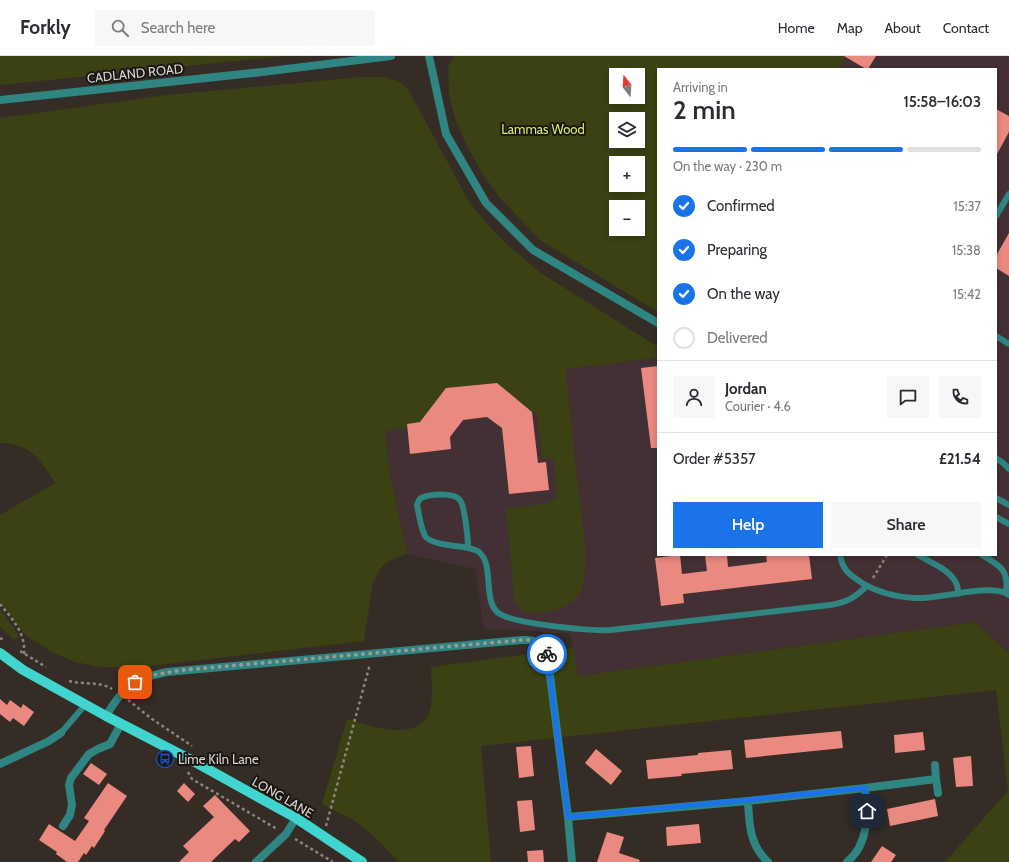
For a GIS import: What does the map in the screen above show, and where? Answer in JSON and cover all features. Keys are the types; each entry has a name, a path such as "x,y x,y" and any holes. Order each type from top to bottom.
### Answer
{"main road":[{"name":"LONG LANE","path":"0,653 23,670 85,705 193,761 296,818 362,862"}],"street":[{"name":"CADLAND ROAD","path":"0,100 262,72 391,56"},
{"path":"429,56 446,134 486,203 533,250 657,322"},
{"path":"106,716 120,694 128,687 144,678 154,675 183,670 522,640 537,641 542,644 548,656 550,668 572,862"},
{"path":"63,826 70,815 72,806 69,782 89,754 110,744 122,724"},
{"path":"1,761 42,745 61,733"},
{"path":"935,765 938,793"},
{"path":"568,817 936,780"},
{"path":"847,862 857,852 865,833 867,811 865,788"},
{"path":"748,800 751,833 757,849 768,862"},
{"path":"256,862 286,834 296,818"}],"lane":[{"path":"997,214 1009,194"},
{"path":"997,337 1009,344"},
{"path":"997,458 1004,462 1009,469"},
{"path":"468,548 463,510 459,498 448,494 421,498 417,505 425,536 430,540 478,551 485,563 494,608 501,615 516,620 588,630 611,630 830,605 849,601 869,587"},
{"path":"997,499 1009,505"},
{"path":"997,518 1009,524"},
{"path":"840,556 844,568 847,572 869,587 882,592 915,598 993,590 1008,594 1008,581 1004,570 984,556"},
{"path":"920,556 941,568 952,578 956,582 958,594"},
{"path":"61,733 85,705"}],"path":[{"path":"869,587 871,580 886,556"},
{"path":"0,604 18,627 23,637 24,654 48,669"},
{"path":"324,836 372,654"},
{"path":"66,680 75,683 105,685"},
{"path":"132,703 152,719 195,748"},
{"path":"188,770 192,779 333,862"}],"shaded area":[{"path":"846,56 1009,56 1009,653 975,622 578,676 570,634 484,629 475,569 407,554 389,468 380,391 657,358 657,556 997,556 997,68 839,68"}],"green space":[{"path":"0,56 285,56 0,85"},
{"name":"Lammas Wood","path":"454,56 846,56 839,68 657,68 657,311 540,240 499,197 482,173 465,142 455,118 449,95 448,67"},
{"path":"362,77 385,77 398,81 408,89 468,200 504,242 541,273 657,346 657,358 566,369 586,556 582,588 570,603 559,609 546,613 527,612 518,606 514,598 506,509 548,503 557,497 554,458 542,459 537,412 532,412 497,383 446,388 420,427 385,431 389,468 407,554 388,561 380,569 373,582 364,641 133,668 100,667 75,662 56,654 26,636 0,602 0,515 55,483 34,454 20,446 0,443 0,118 167,95"},
{"path":"0,609 17,633 18,637 14,640 0,627"},
{"path":"975,622 1009,653 1009,862 945,862 1008,791 996,690 481,746 491,862 399,862 376,838 352,819 322,804 347,719 392,730 414,728 423,722 431,708 431,667 573,648 578,676"}],"building":[{"path":"844,56 876,56 869,68 864,68"},
{"path":"997,110 1009,116 1009,132 997,154"},
{"path":"1009,233 1009,276 997,269 997,254"},
{"path":"657,366 657,448 651,448 641,368"},
{"path":"497,383 532,412 538,463 546,462 549,490 509,494 502,428 487,417 463,420 450,437 451,449 410,454 407,424 420,422 446,388"},
{"path":"680,556 682,574 707,571 705,556 727,556 728,567 767,562 766,556 809,556 812,579 683,594 684,603 661,606 655,558"},
{"path":"0,699 7,705 10,700 21,708 23,704 34,712 24,726 13,718 10,722 0,714"},
{"path":"841,731 843,748 746,758 744,740"},
{"path":"923,732 925,750 895,753 894,735"},
{"path":"531,746 534,776 519,778 516,747"},
{"path":"596,749 622,771 611,785 585,763"},
{"path":"731,750 733,769 648,779 646,760"},
{"path":"971,756 973,786 956,787 953,758"},
{"path":"91,763 107,774 99,785 83,774"},
{"path":"108,783 127,796 104,830 105,831 94,848 92,846 86,855 84,853 78,862 67,862 56,854 57,852 39,840 49,824 75,841 89,821 84,818"},
{"path":"184,783 195,794 188,802 177,791"},
{"path":"215,795 250,831 239,842 235,839 211,862 179,862 189,852 183,846 214,817 203,806"},
{"path":"935,799 938,816 890,826 887,809"},
{"path":"532,800 535,830 520,832 517,801"},
{"path":"699,824 701,843 667,846 666,827"},
{"path":"607,832 624,837 619,853 640,860 639,862 597,862"},
{"path":"882,846 896,855 891,862 871,862"},
{"path":"543,850 544,862 528,862 527,851"}],"way so far":[{"path":"135,682 154,675 183,670 522,640 537,641 542,644 547,654"}],"place":[{"name":"Lime Kiln Lane","path":"165,759"}],"route":[{"path":"547,654 568,817 865,788 867,811"}]}
